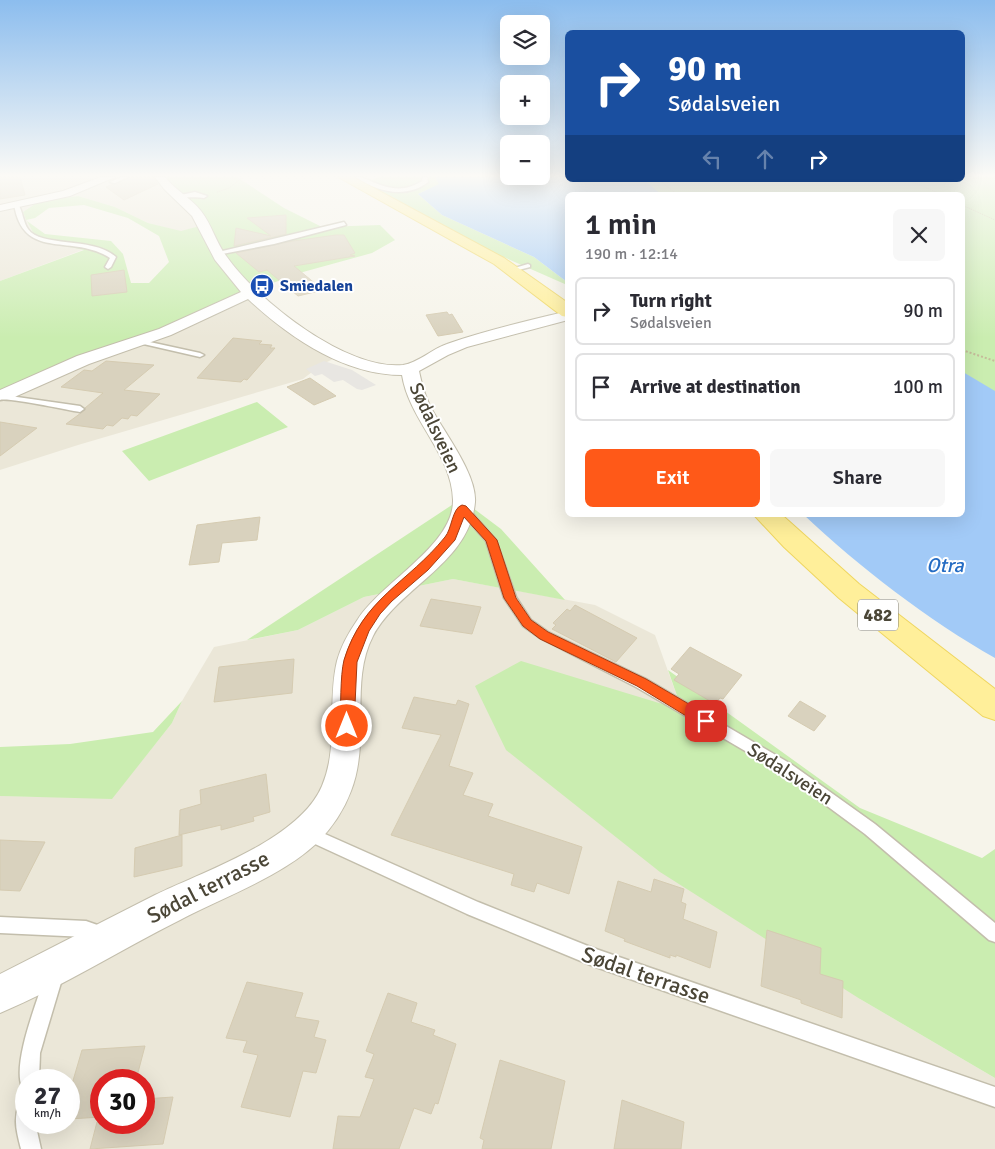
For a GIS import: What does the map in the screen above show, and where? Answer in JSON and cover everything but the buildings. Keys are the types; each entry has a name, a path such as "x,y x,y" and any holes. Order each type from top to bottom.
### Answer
{"main road":[{"path":"444,231 511,270 565,312"},
{"name":"482","path":"769,517 810,557 869,607 995,708"}],"street":[{"name":"Sødalsveien","path":"208,231 218,253 250,293 304,334 354,363 395,371 410,369 433,355 458,345 565,315"},
{"path":"2,396 83,360 139,341 250,293"},
{"name":"Sødalsveien","path":"410,369 411,380 421,405 457,470 464,501 462,508"},
{"name":"Sødal terrasse","path":"0,994 264,860 305,832 324,813 333,797 344,762 347,740 347,697 350,662 363,630 388,598 424,567 452,537 462,508"}],"lane":[{"path":"25,231 29,235 41,240 81,244 97,248 113,257 108,267"},
{"path":"218,253 318,231"},
{"path":"511,270 528,266"},
{"path":"139,341 200,354"},
{"path":"2,396 80,408"},
{"name":"Sødalsveien","path":"462,508 491,540 510,598 527,623 544,636 642,683 786,768 870,829 995,934"},
{"name":"Sødal terrasse","path":"305,832 473,908 593,957 995,1096"},
{"path":"0,925 86,929 109,938"},
{"path":"30,1069 31,1054 57,965"},
{"path":"27,1134 31,1149"}],"path":[{"path":"965,351 995,361"}],"shaded area":[{"path":"0,231 32,231 37,240 85,249 0,281"},
{"path":"253,290 341,355 321,365 303,379 78,445 0,470 0,391"},
{"path":"324,361 352,370 376,385 362,390 357,389 343,380 334,382 322,374 315,376 306,369"},
{"path":"453,579 595,605 655,635 682,710 860,999 995,1078 995,1149 0,1149 0,796 112,798 172,723 182,701 214,647 298,630 364,597"}],"green space":[{"path":"32,231 40,231 45,234 111,241 123,254 131,283 149,283 169,262 159,236 150,231 386,231 395,240 372,253 303,272 231,298 181,322 0,391 0,281 84,250 37,240"},
{"path":"446,231 476,231 534,257 565,280 565,284"},
{"path":"965,231 995,231 995,446 965,427"},
{"path":"257,402 288,427 149,481 122,451"},
{"path":"461,499 501,529 565,600 453,579 364,597 298,630 247,640"},
{"path":"521,661 682,710 668,670 860,808 982,858 995,849 995,1078 860,999 660,872 506,750 475,686"},
{"path":"182,701 172,723 112,799 0,796 0,747 70,744 153,732"}],"water":[{"path":"476,231 565,231 565,280 534,257"},
{"name":"Otra","path":"965,373 995,391 995,658 945,627 895,592 825,535 806,517 965,517"}],"place":[{"name":"Smiedalen","path":"262,286"}],"route":[{"path":"347,726 350,662 363,630 388,598 424,567 452,537 462,508 491,540 496,550 510,598 517,611 527,623 544,636 642,683 706,721"}]}
